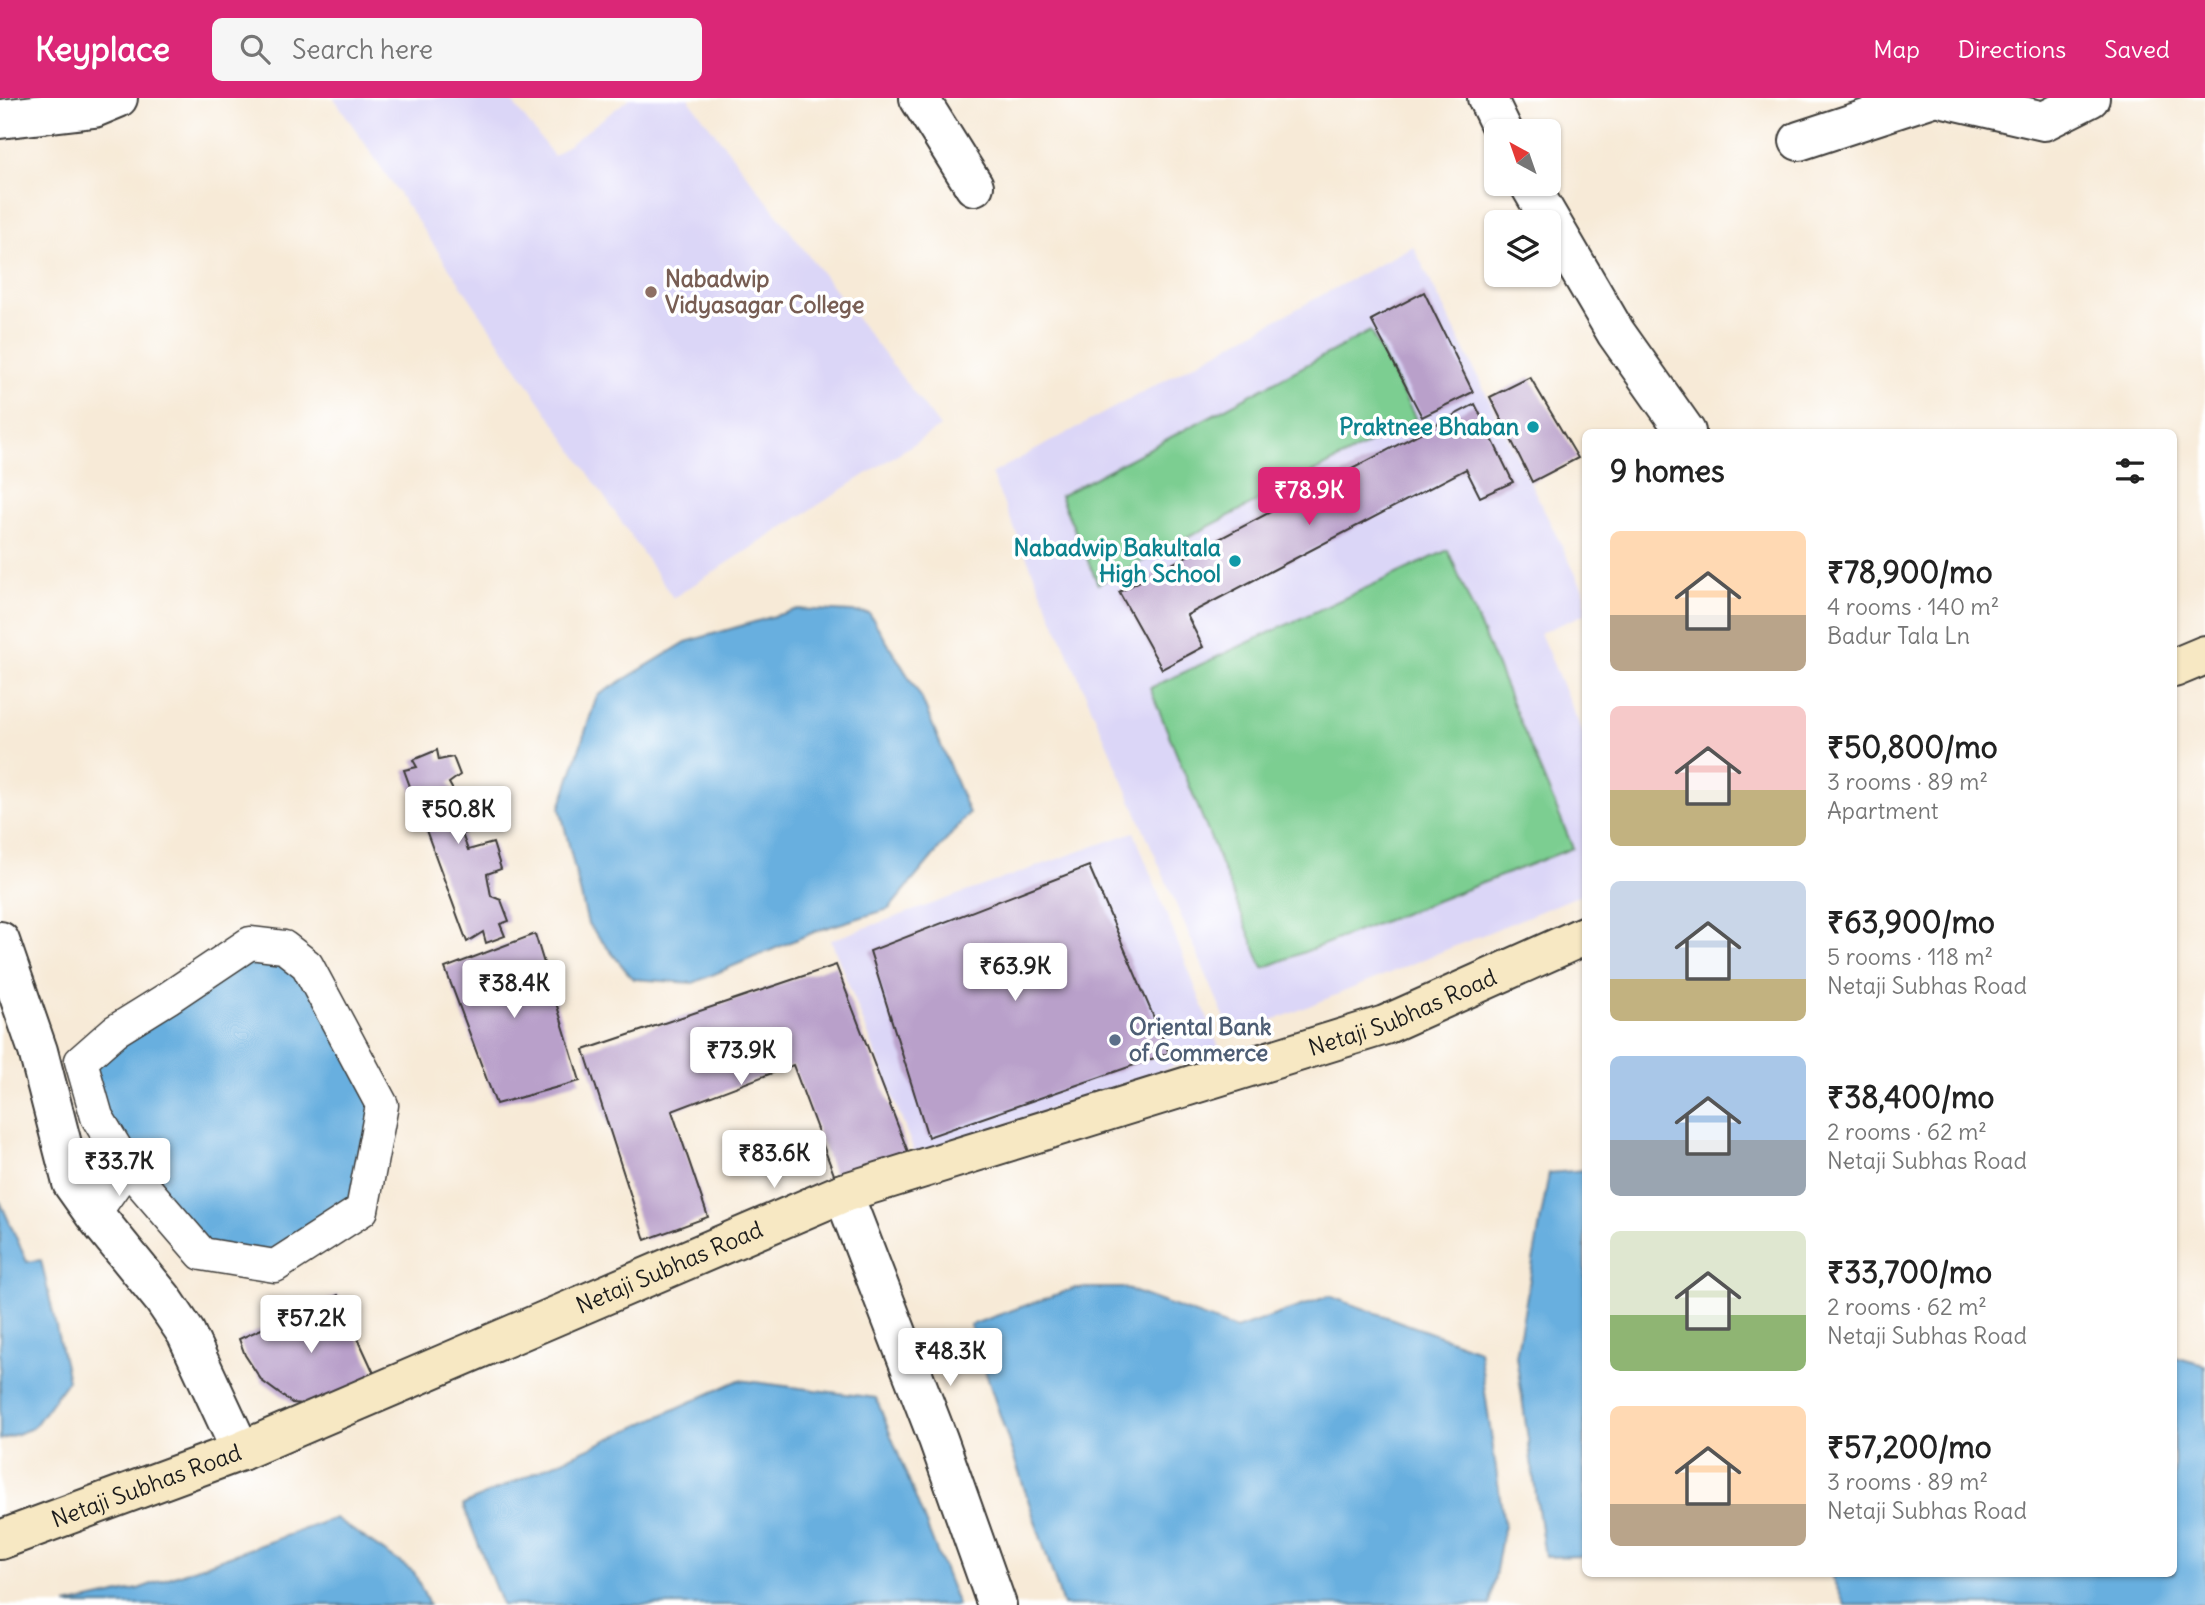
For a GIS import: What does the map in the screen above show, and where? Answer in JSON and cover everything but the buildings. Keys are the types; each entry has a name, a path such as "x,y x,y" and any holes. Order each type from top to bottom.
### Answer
{"main road":[{"path":"2177,667 2205,655"},
{"name":"Netaji Subhas Road","path":"0,1540 241,1451 843,1194 1385,1025 1582,937"}],"street":[{"path":"0,120 94,108 118,98"},
{"path":"919,98 974,186"},
{"path":"1487,98 1497,119"},
{"path":"1799,141 1930,98"},
{"path":"1944,98 2045,121 2090,98"},
{"path":"1537,196 1616,333 1684,429"},
{"path":"0,941 38,1051 72,1184 93,1214 163,1299 186,1333 241,1451"},
{"path":"250,943 284,947 307,965 382,1105 362,1210 275,1266 202,1254 127,1167 97,1117 81,1062 115,1031 250,943"},
{"path":"93,1214 127,1167"},
{"path":"843,1194 939,1439 997,1605"}],"shaded area":[{"name":"Nabadwip Vidyasagar College","path":"334,98 509,98 554,156 630,98 688,98 940,427 673,598"},
{"path":"1413,246 1582,587 1582,615 1540,633 1582,731 1582,894 1233,1037 991,474"},
{"path":"1134,832 1220,1050 916,1156 831,940"}],"green space":[{"path":"1370,331 1416,419 1098,584 1060,496"},
{"path":"1448,550 1573,848 1263,968 1150,688"}],"water":[{"path":"798,609 869,613 921,697 969,813 889,909 819,930 693,983 633,979 588,924 560,808 597,696 686,642"},
{"path":"250,943 284,947 382,1105 362,1210 275,1266 202,1254 127,1167 81,1061"},
{"path":"1582,1170 1582,1556 1545,1557 1516,1356 1549,1173"},
{"path":"0,1201 27,1262 41,1260 68,1380 33,1428 0,1440"},
{"path":"1075,1288 1124,1288 1236,1329 1329,1296 1479,1350 1504,1525 1490,1605 1063,1605 970,1325"},
{"path":"2177,1358 2205,1365 2205,1605 1845,1605 1832,1577 2177,1577"},
{"path":"739,1380 876,1398 958,1605 502,1605 463,1505"},
{"path":"335,1518 414,1572 429,1605 66,1605 138,1589"}],"place":[{"name":"Nabadwip Vidyasagar College","path":"651,292"},
{"name":"Praktnee Bhaban","path":"1533,427"},
{"name":"Nabadwip Bakultala High School","path":"1235,561"},
{"name":"Oriental Bank of Commerce","path":"1115,1040"}]}
